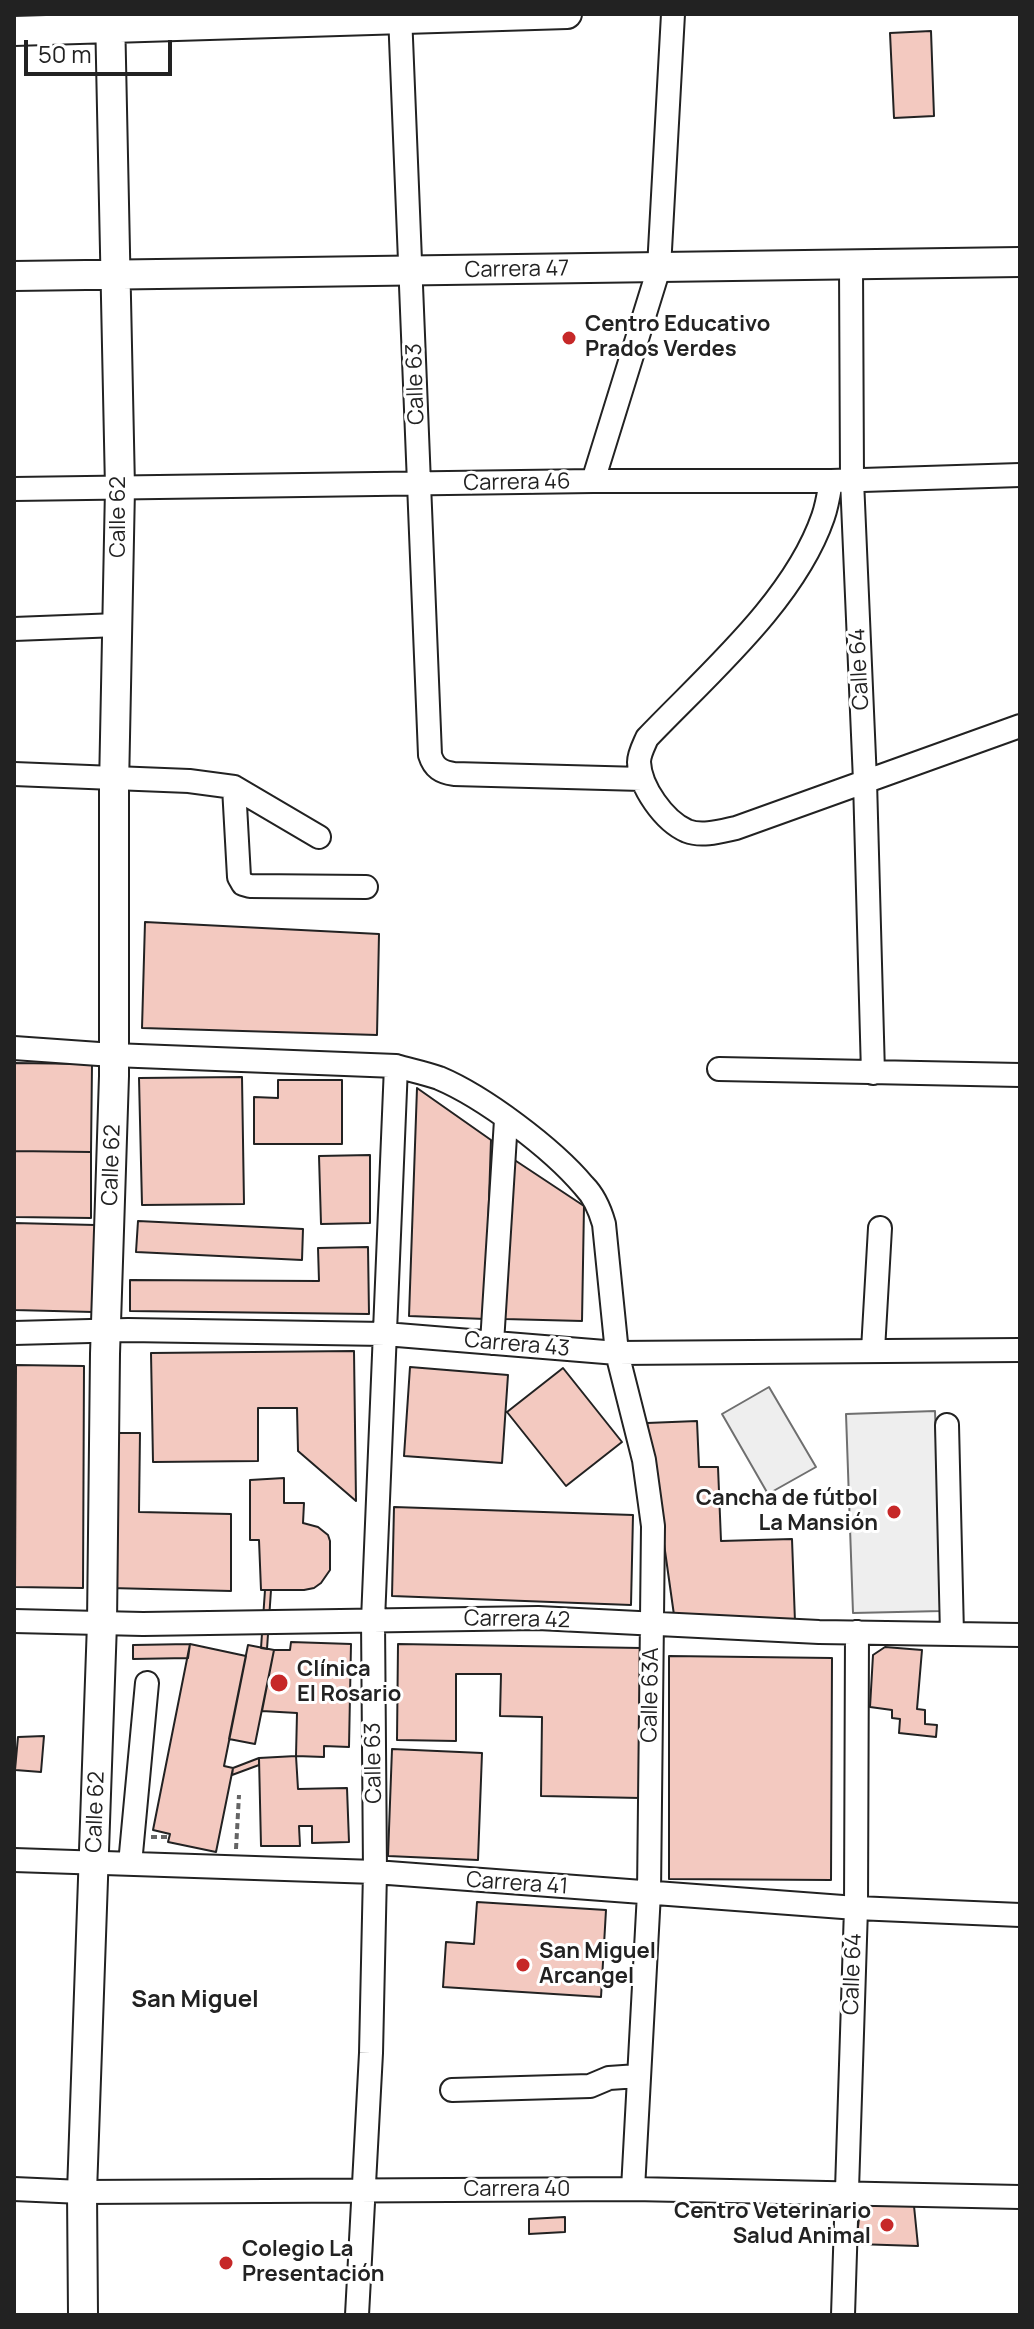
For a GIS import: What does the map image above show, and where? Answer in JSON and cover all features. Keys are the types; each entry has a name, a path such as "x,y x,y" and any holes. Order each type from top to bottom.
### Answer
{"main road":[{"path":"32,25 567,14"},
{"name":"Calle 62","path":"83,2315 82,2192 102,1623 120,488 110,21"},
{"name":"Carrera 47","path":"14,276 1020,262"}],"street":[{"path":"593,481 659,268 673,14"},
{"name":"Calle 63","path":"400,18 430,755 433,764 442,772 454,774 642,779"},
{"name":"Calle 64","path":"851,265 842,480 865,781 873,1073"},
{"name":"Carrera 46","path":"14,489 842,480 1020,475"},
{"path":"842,480 805,557 784,589 647,738 639,759 642,779 671,820 689,832 710,833 736,828 1020,726"},
{"path":"14,629 118,625"},
{"path":"14,774 189,781 234,787 319,837"},
{"path":"234,787 239,877 243,884 366,887"},
{"path":"14,1048 396,1066 436,1077 466,1092 506,1120 492,1343"},
{"name":"Calle 63","path":"357,2315 371,2053 375,1872 373,1620 396,1066"},
{"path":"719,1069 1020,1075"},
{"name":"Calle 63A","path":"506,1120 571,1172 599,1206 604,1224 617,1353 650,1494 653,1526 649,1893 633,2189"},
{"path":"873,1350 880,1228"},
{"name":"Carrera 43","path":"14,1333 385,1334 617,1353 1020,1350"},
{"path":"947,1425 952,1634"},
{"name":"Carrera 42","path":"14,1621 102,1623 538,1618 857,1632 1020,1635"},
{"name":"Calle 64","path":"843,2315 856,1908 857,1632"},
{"path":"130,1864 147,1683"},
{"name":"Carrera 41","path":"14,1860 375,1872 856,1908 1020,1915"},
{"path":"452,2090 590,2086 609,2078 638,2076"},
{"name":"Carrera 40","path":"14,2189 82,2192 633,2189 1020,2197"}],"path":[{"path":"236,1848 239,1795"}],"shaded area":[{"path":"769,1387 816,1467 768,1494 722,1414"},
{"name":"Cancha de fútbol La Mansión","path":"935,1411 942,1611 853,1613 846,1414"}],"building":[{"path":"931,31 934,116 894,118 890,33"},
{"path":"145,922 379,934 377,1035 142,1028"},
{"path":"14,1063 92,1064 91,1152 14,1151"},
{"path":"242,1077 244,1204 142,1205 139,1078"},
{"path":"278,1080 342,1080 342,1144 254,1144 254,1097 278,1098"},
{"path":"417,1088 491,1140 485,1319 409,1316"},
{"path":"14,1151 91,1152 91,1218 14,1217"},
{"path":"370,1155 370,1223 321,1224 319,1156"},
{"path":"507,1155 584,1206 582,1321 504,1319"},
{"path":"138,1221 303,1229 302,1260 136,1252"},
{"path":"14,1223 95,1225 93,1312 14,1310"},
{"path":"368,1247 369,1314 130,1311 130,1280 319,1281 318,1248"},
{"path":"354,1351 356,1501 298,1451 297,1408 258,1408 258,1461 153,1462 151,1353"},
{"path":"16,1365 84,1366 83,1588 15,1587"},
{"path":"410,1367 508,1375 502,1463 404,1456"},
{"path":"563,1368 622,1442 566,1486 507,1412"},
{"path":"697,1421 699,1467 718,1467 721,1541 792,1539 795,1622 674,1615 647,1423"},
{"path":"112,1433 140,1433 139,1512 231,1514 231,1591 110,1588"},
{"path":"284,1478 284,1503 304,1503 303,1523 318,1527 328,1535 330,1570 314,1588 261,1590 259,1540 250,1540 250,1480"},
{"path":"394,1507 633,1515 631,1605 392,1596"},
{"path":"265,1590 271,1590 267,1649 261,1648"},
{"path":"291,1642 351,1644 349,1747 324,1746 324,1757 296,1756 297,1713 262,1711 274,1650 290,1650"},
{"path":"190,1644 188,1658 133,1659 133,1645"},
{"path":"190,1644 246,1656 224,1766 233,1768 216,1852 168,1842 170,1834 153,1830"},
{"path":"398,1644 641,1648 640,1798 541,1796 542,1717 500,1716 501,1674 456,1674 456,1741 397,1740"},
{"path":"248,1645 274,1650 255,1744 229,1739"},
{"path":"885,1647 922,1650 917,1709 925,1710 925,1724 937,1725 936,1737 899,1733 900,1719 892,1718 892,1710 870,1707 873,1655"},
{"path":"669,1656 832,1658 831,1880 669,1879"},
{"path":"44,1736 41,1772 15,1770 18,1737"},
{"path":"392,1749 482,1753 478,1860 388,1856"},
{"path":"296,1756 298,1789 347,1788 349,1842 312,1843 312,1826 299,1826 300,1846 261,1846 259,1758"},
{"path":"259,1758 259,1765 232,1775 233,1768"},
{"name":"San Miguel Arcangel","path":"477,1902 606,1910 601,1997 443,1987 446,1942 474,1944"},
{"name":"Centro Veterinario Salud Animal","path":"861,2201 914,2206 918,2246 856,2244"},
{"path":"565,2217 565,2232 529,2234 529,2219"}],"place":[{"name":"Centro Educativo Prados Verdes","path":"569,338"},
{"name":"Cancha de fútbol La Mansión","path":"894,1512"},
{"name":"Clínica El Rosario","path":"279,1683"},
{"name":"San Miguel Arcangel","path":"523,1965"},
{"name":"Centro Veterinario Salud Animal","path":"887,2225"},
{"name":"Colegio La Presentación","path":"226,2263"}],"district":[{"name":"San Miguel","path":"195,2000"}]}
